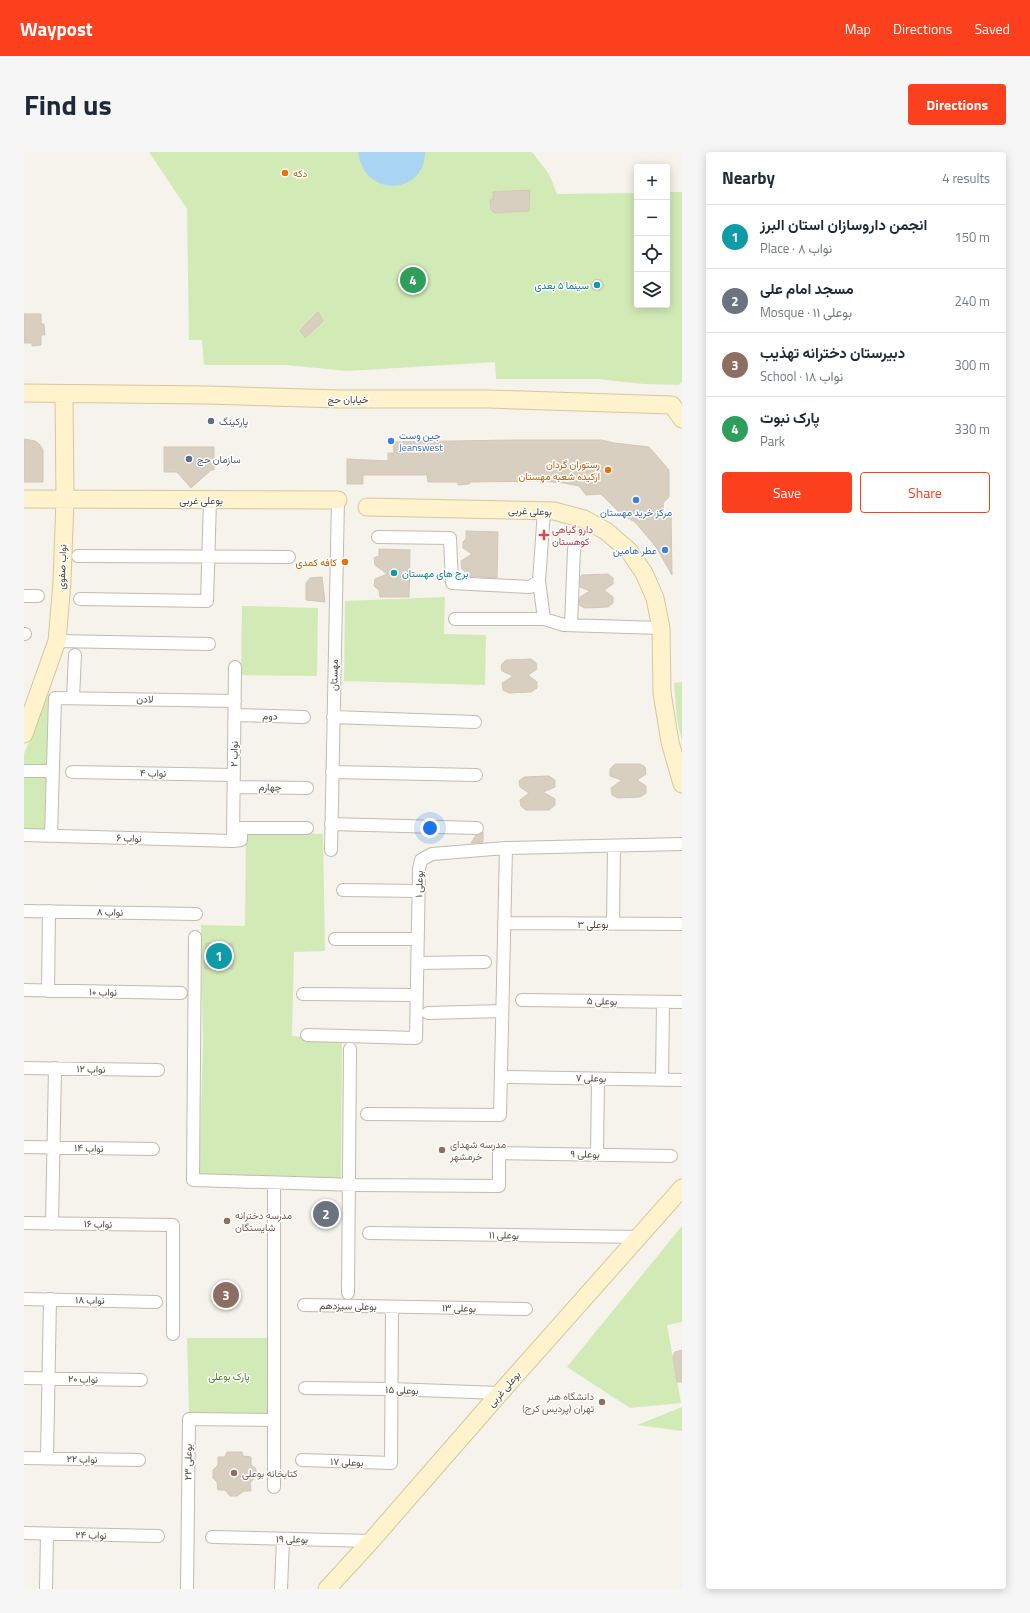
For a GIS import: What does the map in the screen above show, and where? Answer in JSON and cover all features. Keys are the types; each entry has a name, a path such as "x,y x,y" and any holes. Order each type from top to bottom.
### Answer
{"street":[{"name":"خیابان حج","path":"24,392 64,394 207,395 340,400 677,402"},
{"name":"نواب صفوی","path":"24,734 57,641 62,582 65,499 64,394"},
{"path":"677,402 682,419"},
{"name":"بوعلی غربی","path":"24,499 338,500"},
{"path":"80,599 207,601 210,500"},
{"name":"مهستان","path":"331,850 338,500"},
{"name":"بوعلی غربی","path":"367,507 554,511 584,519 606,531 629,551 644,573 655,598 661,628 662,693 670,742 682,784"},
{"path":"544,511 539,581 544,619"},
{"path":"378,537 450,538 452,583 530,587 539,581"},
{"path":"571,625 574,548"},
{"path":"78,556 289,557"},
{"path":"24,596 38,596"},
{"path":"456,619 544,619 564,625 661,628"},
{"path":"57,641 209,644"},
{"path":"73,698 75,655"},
{"name":"نواب ۲","path":"233,841 236,668"},
{"name":"لادن","path":"53,771 55,698 235,701"},
{"name":"دوم","path":"235,715 304,717"},
{"path":"333,717 475,722"},
{"path":"24,771 53,771 51,836"},
{"name":"نواب ۴","path":"72,772 234,781"},
{"path":"332,772 476,775"},
{"name":"چهارم","path":"234,781 306,788"},
{"path":"331,824 477,828"},
{"path":"233,841 241,840 241,828 307,828"},
{"name":"نواب ۶","path":"24,835 233,841"},
{"name":"بوعلی ۱","path":"307,1035 416,1038 419,870 421,860 432,854 506,848 682,844"},
{"path":"613,924 614,846"},
{"path":"367,1114 500,1115 506,848"},
{"path":"343,890 419,891"},
{"name":"نواب ۸","path":"24,911 196,914"},
{"path":"48,991 49,912"},
{"name":"بوعلی ۳","path":"504,923 682,924"},
{"path":"195,937 193,1180 349,1184"},
{"path":"335,939 418,939"},
{"path":"417,962 485,962"},
{"name":"نواب ۱۰","path":"24,990 181,993"},
{"path":"303,994 417,996"},
{"name":"بوعلی ۵","path":"522,1000 682,1002"},
{"path":"662,1080 663,1002"},
{"path":"428,1013 502,1011"},
{"path":"348,1293 350,1049"},
{"name":"نواب ۱۲","path":"24,1068 158,1070"},
{"path":"52,1224 55,1068"},
{"name":"بوعلی ۷","path":"501,1077 682,1080"},
{"path":"597,1155 598,1079"},
{"name":"نواب ۱۴","path":"24,1147 153,1149"},
{"name":"بوعلی ۹","path":"349,1184 499,1186 500,1153 671,1156"},
{"path":"274,1183 274,1487"},
{"name":"بوعلی غربی","path":"327,1589 682,1188"},
{"name":"نواب ۱۶","path":"24,1223 173,1225 173,1334"},
{"name":"بوعلی ۱۱","path":"369,1233 639,1237"},
{"name":"نواب ۱۸","path":"24,1299 156,1302"},
{"path":"47,1458 50,1299"},
{"name":"بوعلی سیزدهم","path":"304,1305 392,1307"},
{"path":"392,1307 392,1389"},
{"name":"بوعلی ۱۳","path":"392,1307 526,1310"},
{"name":"نواب ۲۰","path":"24,1378 141,1380"},
{"name":"بوعلی ۱۵","path":"305,1388 392,1389 500,1393"},
{"name":"بوعلی ۱۷","path":"302,1460 391,1463 392,1389"},
{"name":"بوعلی ۲۳","path":"187,1589 189,1419 273,1420"},
{"name":"نواب ۲۲","path":"24,1458 139,1460"},
{"name":"نواب ۲۴","path":"24,1533 158,1536"},
{"path":"46,1589 47,1534"},
{"name":"بوعلی ۱۹","path":"212,1537 371,1541"},
{"path":"281,1589 282,1539"}],"green space":[{"path":"149,152 532,152 549,174 557,194 634,193 634,308 670,308 670,192 682,192 682,381 679,385 644,384 598,379 496,379 495,362 348,371 286,365 204,365 202,340 189,340 187,209"},
{"path":"445,597 444,634 486,635 485,685 344,681 345,601"},
{"path":"242,606 318,608 317,676 241,675"},
{"path":"682,682 682,741 677,719 674,683"},
{"path":"49,693 49,767 24,766 24,754"},
{"path":"24,776 48,776 48,831 24,831"},
{"path":"246,831 323,834 325,951 294,952 292,1036 342,1040 341,1178 199,1175 203,1045 201,925 245,926"},
{"path":"682,1226 682,1322 667,1325 681,1403 630,1408 567,1367"},
{"name":"پارک بوعلی","path":"187,1338 271,1338 269,1415 189,1413"},
{"path":"682,1407 682,1431 637,1425"}],"water":[{"path":"358,152 425,152 422,166 415,177 405,183 394,186 382,184 371,178 363,167"}],"building":[{"path":"530,190 529,211 495,213 491,210 490,200 493,200 493,192"},
{"name":"سینما ۵ بعدی","path":"595,279 601,280 604,285 599,291 593,290 591,284"},
{"path":"318,312 323,321 305,338 300,330"},
{"path":"24,314 41,314 41,324 44,324 45,335 41,335 41,345 32,346 32,343 24,343"},
{"path":"24,439 35,441 43,450 43,482 24,482"},
{"name":"مرکز خرید مهستان","path":"602,440 649,447 669,470 669,497 663,503 664,515 671,515 672,575 656,547 635,522 621,514 601,494 586,495 579,486 539,481 470,482 469,484 458,485 458,482 428,482 427,475 363,475 363,484 347,484 347,459 388,461 388,453 394,453 393,442"},
{"name":"سازمان حج","path":"164,447 214,447 214,470 211,470 191,488 177,472 164,472"},
{"name":"برج های مهستان","path":"466,531 498,532 497,578 467,576 467,573 462,569 461,561 472,554 463,548 463,542 466,539"},
{"name":"برج های مهستان","path":"379,549 410,550 409,597 380,597 379,590 374,586 375,579 387,574 375,565 374,558 379,556"},
{"path":"608,574 613,578 613,584 604,590 613,597 613,603 608,607 585,608 579,605 580,597 590,591 580,587 580,577 582,575"},
{"path":"322,577 325,602 306,600 306,583 310,578"},
{"path":"531,659 536,663 537,669 528,675 537,682 537,688 531,692 509,693 503,690 502,683 513,676 502,671 501,665 506,660"},
{"path":"615,764 640,764 645,767 646,774 637,780 646,786 646,793 640,797 618,798 612,795 611,788 622,780 610,776 610,769"},
{"path":"549,776 555,780 555,787 543,792 555,799 555,805 549,810 526,810 521,806 520,800 529,793 520,787 519,781 524,777"},
{"path":"483,832 483,842 471,843 476,835"},
{"path":"206,943 233,944 233,969 204,969"},
{"path":"682,1350 682,1382 677,1382 673,1356 675,1352"},
{"name":"کتابخانه بوعلی","path":"227,1452 242,1452 243,1456 251,1457 251,1465 256,1469 256,1476 250,1483 251,1491 244,1491 237,1496 230,1496 225,1490 218,1490 217,1482 213,1478 213,1470 218,1465 218,1457 225,1457"}],"place":[{"name":"دکه","path":"285,173"},
{"name":"پارک نبوت","path":"413,280"},
{"name":"سینما ۵ بعدی","path":"597,285"},
{"name":"پارکینگ","path":"211,421"},
{"name":"جین وست Jeanswest","path":"391,441"},
{"name":"سازمان حج","path":"189,459"},
{"name":"رستوران گردان ارکیده شعبه مهستان","path":"608,470"},
{"name":"مرکز خرید مهستان","path":"636,500"},
{"name":"دارو گیاهی کوهستان","path":"544,535"},
{"name":"عطر هامین","path":"665,550"},
{"name":"کافه کمدی","path":"345,562"},
{"name":"برج های مهستان","path":"394,573"},
{"name":"انجمن داروسازان استان البرز","path":"219,956"},
{"name":"مدرسه شهدای خرمشهر","path":"442,1150"},
{"name":"مسجد امام علی","path":"326,1214"},
{"name":"مدرسه دخترانه شایستگان","path":"227,1221"},
{"name":"دبیرستان دخترانه تهذیب","path":"226,1295"},
{"name":"دانشگاه هنر تهران (پردیس کرج)","path":"602,1402"},
{"name":"کتابخانه بوعلی","path":"234,1473"}]}
